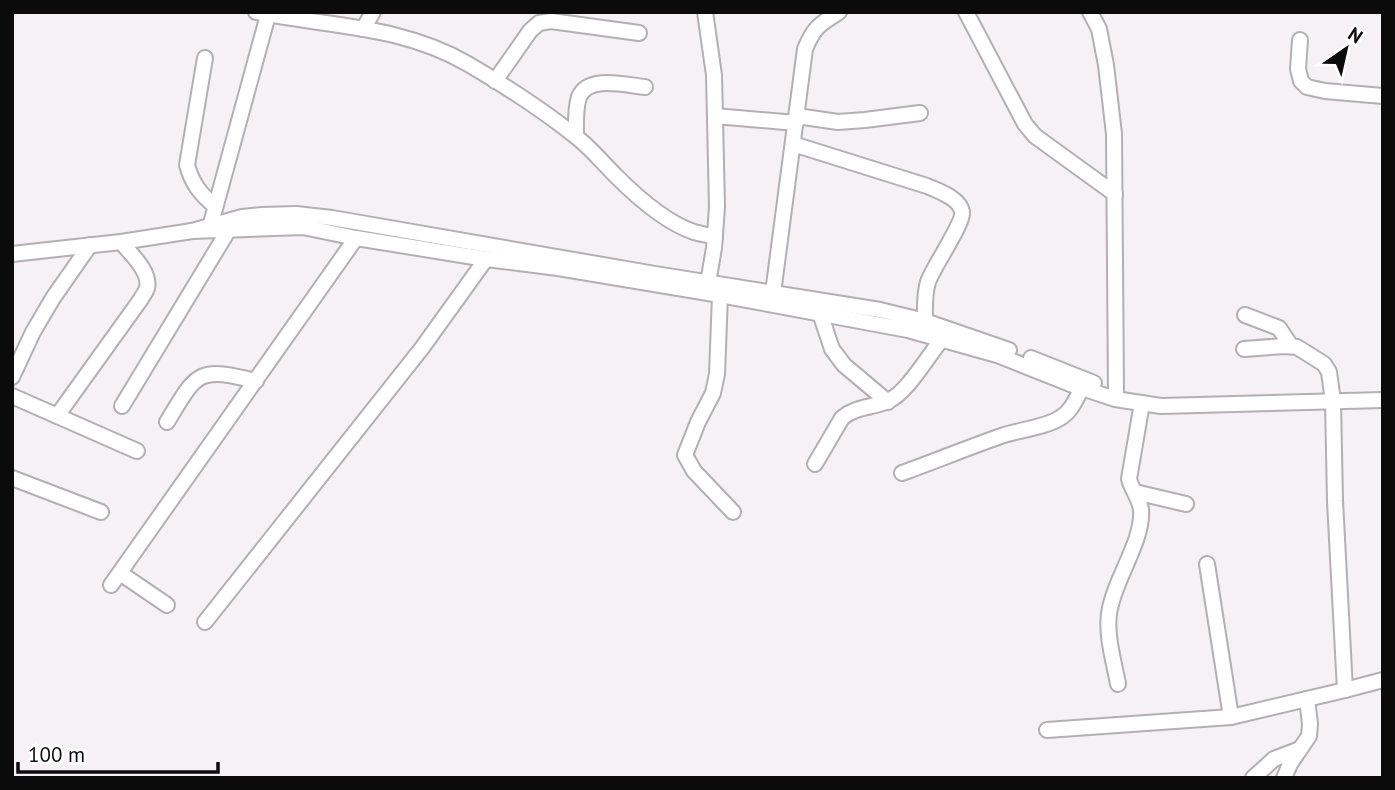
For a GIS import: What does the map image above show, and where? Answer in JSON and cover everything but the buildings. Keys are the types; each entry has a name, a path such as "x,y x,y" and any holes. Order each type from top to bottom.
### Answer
{"street":[{"path":"363,29 373,12"},
{"path":"705,12 714,75 717,207 708,283"},
{"path":"774,293 805,48 818,25 839,12"},
{"path":"966,12 1025,124 1035,136 1115,194"},
{"path":"1090,12 1099,29 1114,134 1116,392"},
{"path":"210,227 264,13 330,18 434,46 467,63 576,136 629,189 664,215 693,232 715,237"},
{"path":"495,81 539,23 551,21 639,33"},
{"path":"1300,40 1298,69 1301,81 1307,87 1383,96"},
{"path":"205,58 187,165 191,179 201,195 215,206"},
{"path":"576,136 579,97 586,87 596,83 645,87"},
{"path":"715,116 838,122 919,113"},
{"path":"793,144 927,186 948,196 957,204 962,212 960,221 927,285 925,321"},
{"path":"15,253 121,242 192,231 242,217 296,215 345,220 541,261 908,330 997,355 1115,399 1161,405 1383,400"},
{"path":"192,231 303,227 486,259 541,261 708,283 880,310 925,321 988,342 1116,392 1161,405"},
{"path":"122,406 228,231"},
{"path":"167,605 116,579 356,238"},
{"path":"57,416 147,287 142,269 121,242"},
{"path":"12,377 53,298 90,245"},
{"path":"205,622 422,348 486,259"},
{"path":"720,295 718,374 713,393 685,455 694,471 733,512"},
{"path":"820,313 826,337 844,365 888,402"},
{"path":"1245,315 1279,328 1291,346"},
{"path":"815,464 842,418 859,408 888,402 898,396 942,339"},
{"path":"1244,349 1297,347 1324,364 1329,372 1333,401 1335,501 1345,690"},
{"path":"167,422 193,381 202,375 237,376 256,381"},
{"path":"902,473 984,442 1062,418 1071,409 1082,388"},
{"path":"12,396 137,451"},
{"path":"1118,684 1108,626 1109,610 1138,534 1141,514 1129,479 1142,403"},
{"path":"12,478 101,512"},
{"path":"1135,492 1186,504"},
{"path":"1206,564 1231,717"},
{"path":"1047,730 1231,717 1383,680"},
{"path":"1284,778 1309,736 1307,699"},
{"path":"1253,778 1274,759 1300,749"}]}
